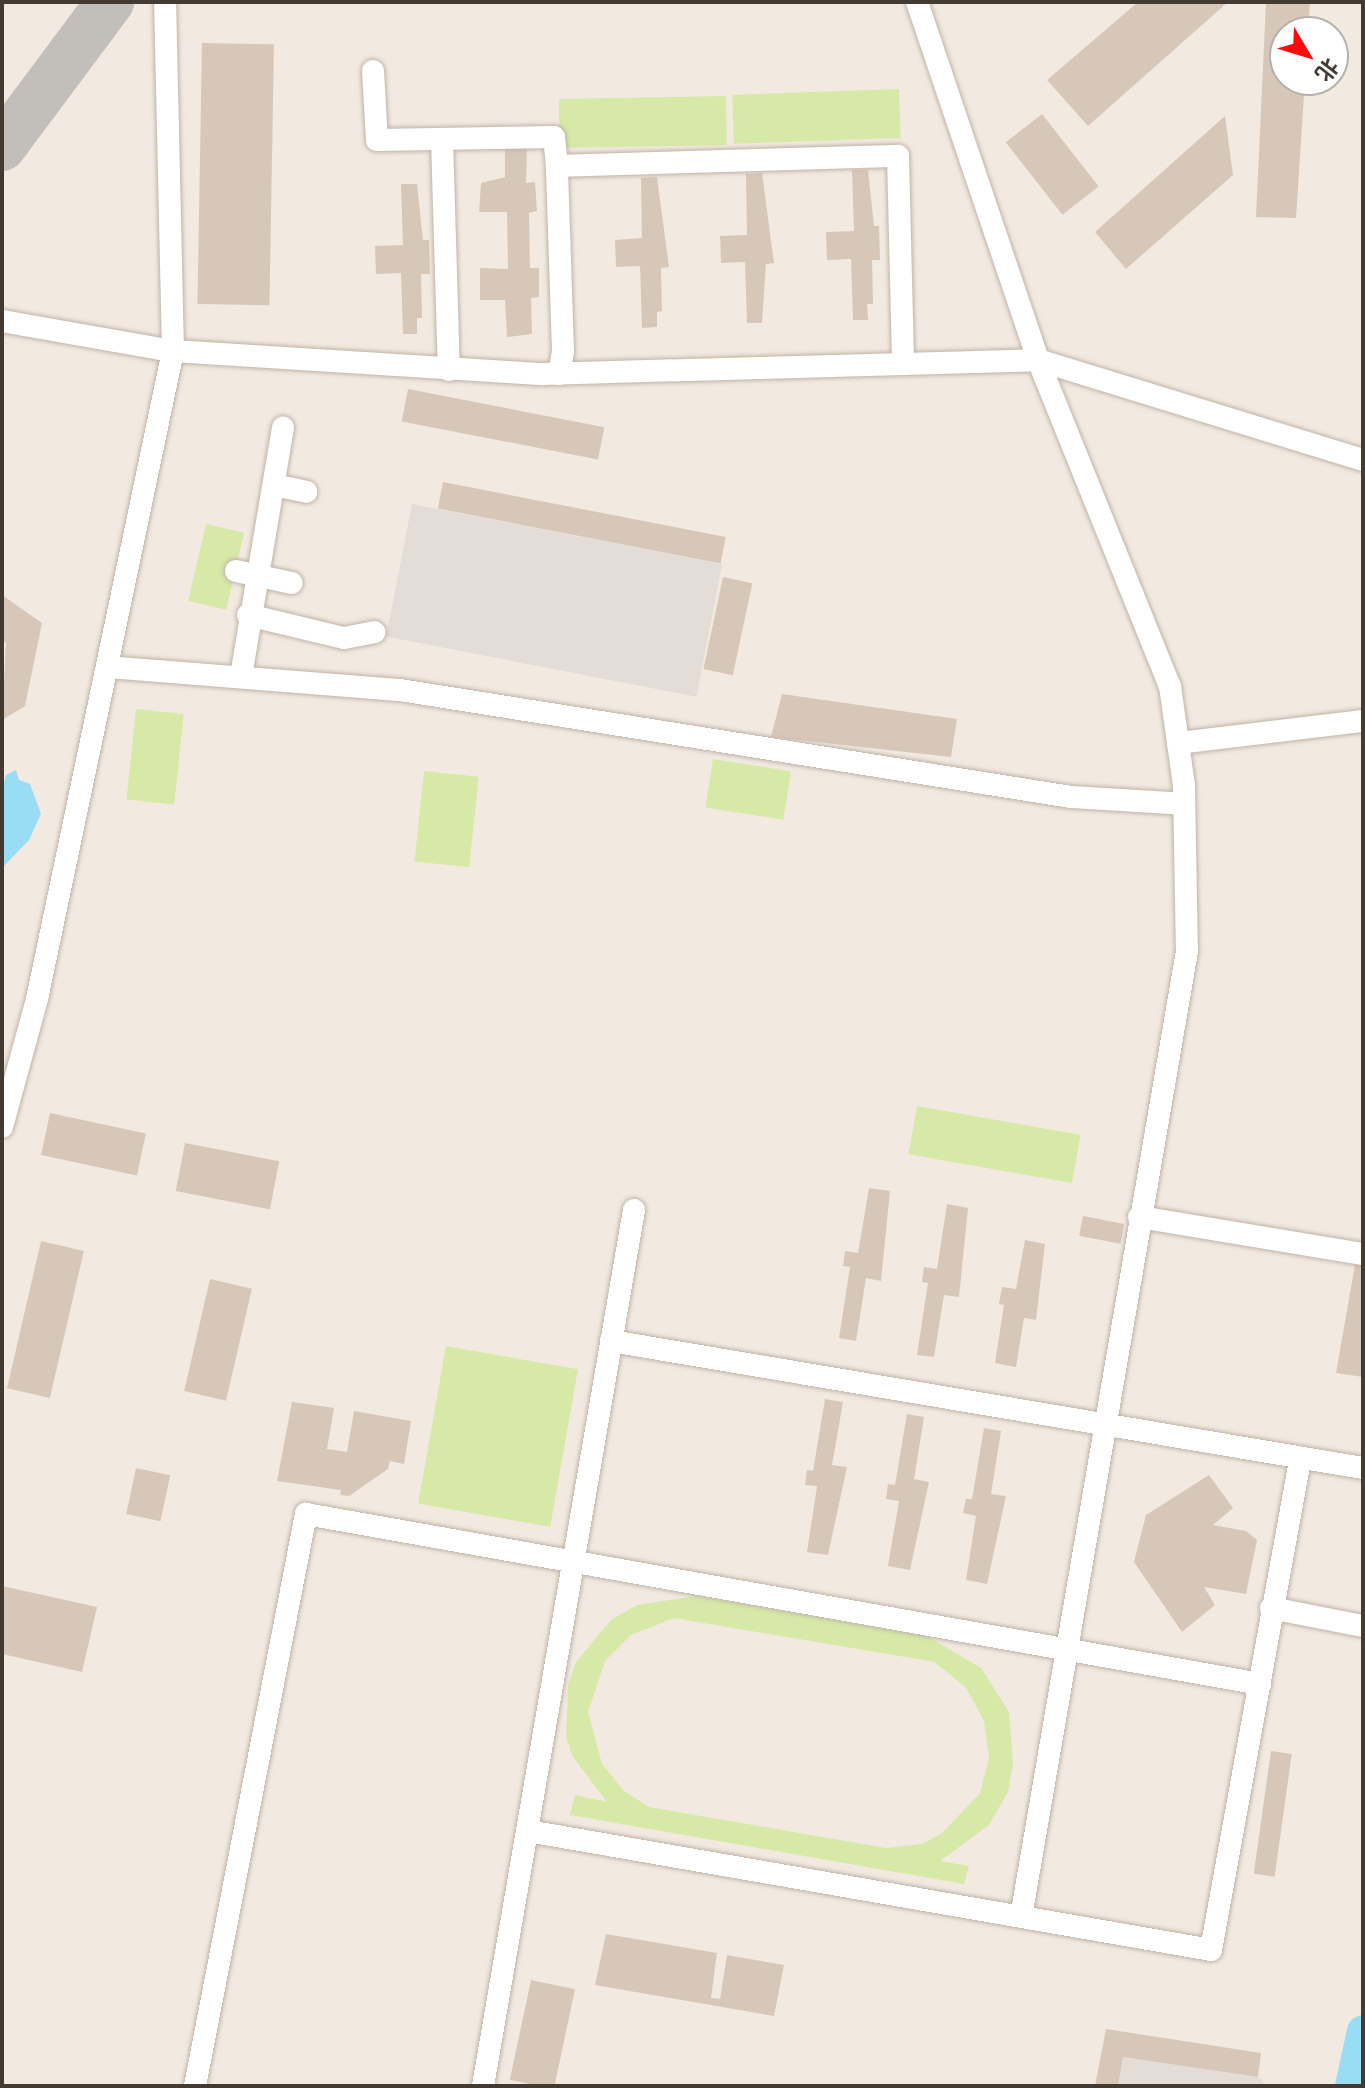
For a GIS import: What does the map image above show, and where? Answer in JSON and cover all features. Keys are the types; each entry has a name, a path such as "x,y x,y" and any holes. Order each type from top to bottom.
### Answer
{"street":[{"path":"2,1127 37,999 173,351 165,2"},
{"path":"917,2 1038,360 1170,686 1184,804 1187,951 1021,1917"},
{"path":"373,71 377,140 554,137 563,351 559,374"},
{"path":"442,139 449,370"},
{"path":"557,166 898,156 903,363"},
{"path":"2,321 173,351 449,370 559,374 1038,360 1363,460"},
{"path":"241,676 248,615 245,572 274,485 283,428"},
{"path":"274,485 306,492"},
{"path":"245,572 292,583"},
{"path":"248,615 344,638 374,632"},
{"path":"107,667 400,690 1071,797 1184,804"},
{"path":"1178,743 1363,721"},
{"path":"483,2086 634,1210"},
{"path":"1139,1217 1363,1254"},
{"path":"611,1341 1103,1427 1363,1468"},
{"path":"528,1831 1211,1950 1300,1459"},
{"path":"195,2086 306,1514 1260,1684"},
{"path":"1271,1608 1363,1626"}],"shaded area":[{"path":"412,504 722,564 696,697 386,637"},
{"path":"1123,2057 1258,2077 1268,2086 1118,2086"}],"green space":[{"path":"899,89 901,138 734,144 732,95"},
{"path":"726,96 727,145 560,148 559,99"},
{"path":"206,524 244,533 226,610 188,601"},
{"path":"136,709 184,714 174,805 126,800"},
{"path":"713,759 791,771 783,820 705,807"},
{"path":"424,771 479,777 469,867 414,862"},
{"path":"917,1106 1080,1135 1072,1183 908,1154"},
{"path":"446,1346 578,1369 550,1527 418,1504"},
{"path":"696,1596 927,1636 981,1668 1009,1712 1013,1763 1008,1792 989,1825 940,1861 969,1866 964,1884 570,1815 575,1795 607,1802 573,1757 566,1737 568,1685 576,1662 612,1619 637,1605","holes":["674,1618 935,1662 966,1688 984,1721 989,1758 980,1793 942,1833 922,1844 886,1848 649,1807 624,1791 602,1764 588,1712 605,1661 631,1635"]}],"water":[{"path":"16,770 19,780 30,784 41,814 29,840 2,868 2,789 6,775"}],"building":[{"path":"1138,2 1228,2 1088,126 1047,80"},
{"path":"1266,2 1310,2 1309,16 1269,16 1269,96 1304,96 1296,218 1256,217"},
{"path":"202,43 274,44 269,305 197,304"},
{"path":"1042,114 1099,186 1062,215 1006,142"},
{"path":"1225,116 1233,175 1126,269 1095,232"},
{"path":"505,146 527,147 526,183 535,182 537,211 529,213 530,268 539,268 539,297 531,298 532,334 507,337 505,300 480,300 480,268 508,269 507,212 479,212 481,183 505,177"},
{"path":"852,170 868,170 874,226 879,226 880,260 872,260 873,304 867,304 868,320 853,320 851,259 827,260 826,232 854,231"},
{"path":"762,173 774,263 766,264 762,323 747,323 745,262 721,263 720,236 747,235 746,174"},
{"path":"657,177 669,267 661,268 662,311 657,312 657,327 642,328 640,266 616,267 615,240 642,238 641,178"},
{"path":"401,184 417,184 423,240 429,240 430,274 421,274 422,318 417,318 417,334 403,334 401,273 376,274 375,246 403,245"},
{"path":"408,389 604,427 598,460 402,421"},
{"path":"443,482 726,537 721,563 438,509"},
{"path":"723,577 752,583 733,675 703,669"},
{"path":"2,595 42,623 25,706 2,720 6,643 2,640"},
{"path":"782,694 957,719 951,757 771,737"},
{"path":"50,1113 146,1133 137,1175 41,1155"},
{"path":"185,1143 279,1161 270,1209 176,1191"},
{"path":"869,1188 890,1191 881,1281 866,1278 856,1341 839,1338 850,1267 843,1266 845,1251 858,1253"},
{"path":"947,1204 968,1208 959,1297 944,1295 934,1357 917,1355 928,1283 922,1282 924,1267 937,1269"},
{"path":"1083,1216 1124,1224 1120,1244 1079,1236"},
{"path":"1025,1240 1045,1244 1036,1320 1024,1318 1016,1367 995,1363 1004,1305 999,1304 1002,1287 1016,1289"},
{"path":"41,1241 84,1251 50,1398 7,1388"},
{"path":"1356,1259 1363,1260 1363,1377 1336,1373"},
{"path":"210,1279 252,1289 226,1401 184,1391"},
{"path":"825,1399 843,1402 832,1465 847,1467 828,1555 807,1552 817,1486 805,1485 807,1470 813,1471"},
{"path":"292,1402 334,1408 327,1449 347,1452 354,1411 411,1421 404,1464 390,1461 388,1469 349,1496 340,1495 341,1490 277,1481"},
{"path":"907,1414 924,1417 914,1479 929,1482 910,1570 888,1566 899,1501 886,1499 888,1484 895,1485"},
{"path":"984,1428 1001,1431 991,1494 1006,1496 987,1584 966,1580 976,1516 963,1513 966,1499 972,1499"},
{"path":"136,1468 170,1475 160,1521 126,1514"},
{"path":"1209,1475 1233,1508 1213,1525 1246,1531 1257,1540 1246,1594 1204,1587 1215,1605 1182,1632 1134,1562 1146,1515"},
{"path":"2,1586 97,1607 82,1672 2,1654"},
{"path":"1271,1751 1292,1754 1275,1877 1254,1874"},
{"path":"606,1934 717,1953 711,1998 720,1999 727,1955 784,1965 774,2016 595,1985"},
{"path":"531,1980 575,1989 554,2086 510,2080"},
{"path":"1106,2029 1261,2053 1258,2077 1123,2057 1118,2086 1095,2086"}],"waterway":[{"path":"1351,2086 1363,2031"}],"taxiway":[{"path":"2,147 110,2"}]}
